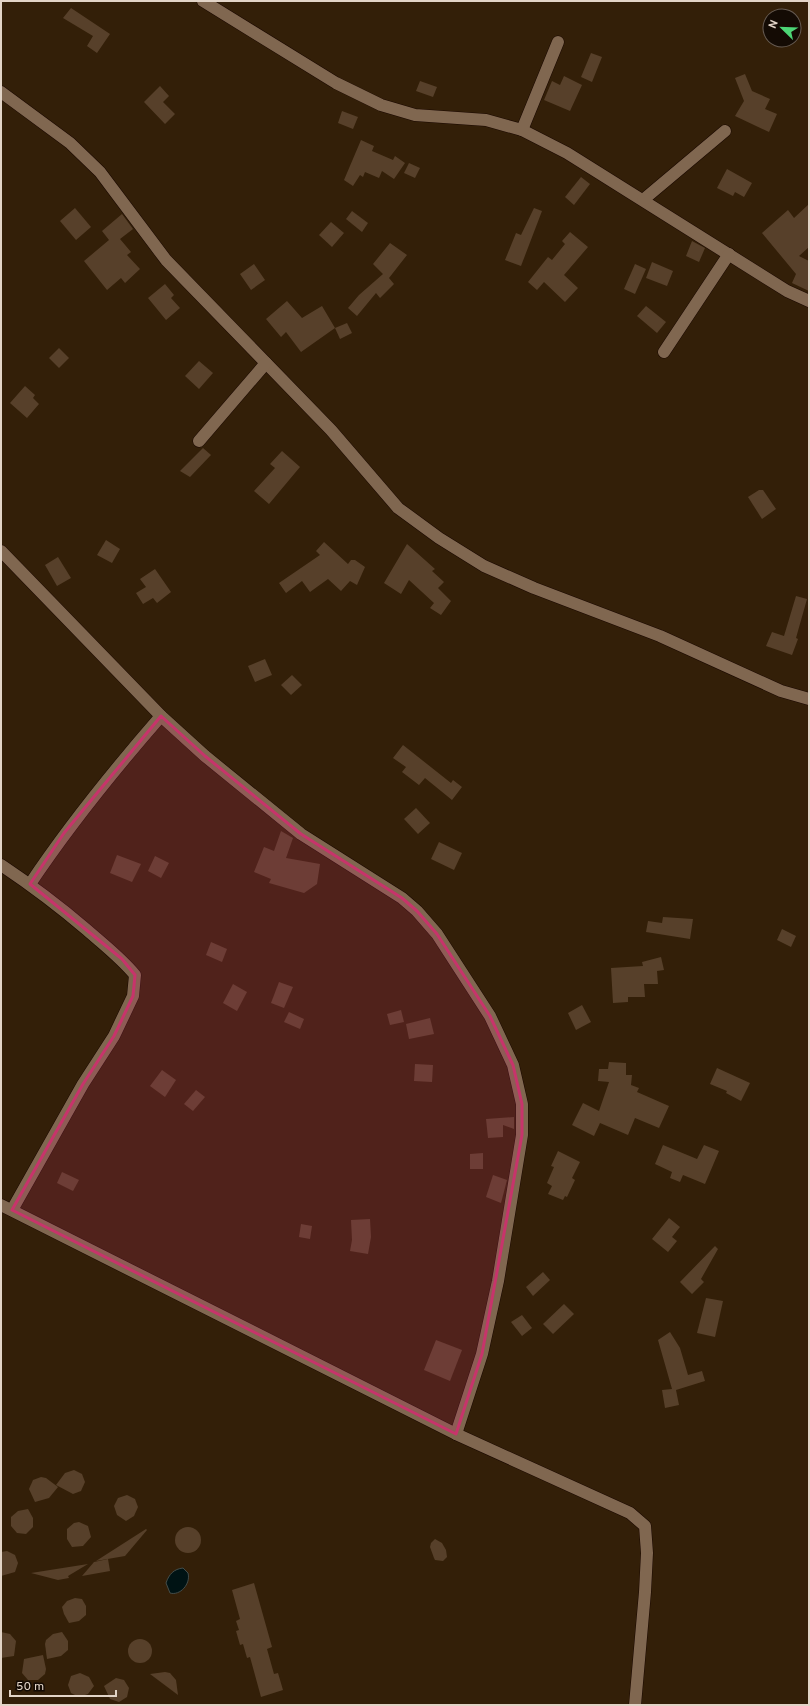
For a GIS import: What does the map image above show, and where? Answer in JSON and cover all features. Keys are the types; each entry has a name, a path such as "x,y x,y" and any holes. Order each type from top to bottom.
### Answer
{"street":[{"path":"203,1 336,83 381,105 415,115 486,120 522,130 567,153 787,291 809,301"},
{"path":"522,130 558,42"},
{"path":"1,92 70,143 100,172 166,260 331,430 398,508 439,538 484,566 534,588 660,636 781,691 809,699"},
{"path":"644,200 725,132"},
{"path":"664,352 729,254"},
{"path":"199,441 266,363"},
{"path":"1,551 161,716 205,756 301,834 402,898 417,911 437,934 490,1016 513,1065 522,1104 522,1135 498,1281 484,1346 456,1434"},
{"path":"30,884 64,833 120,763 161,716"},
{"path":"1,865 30,884 122,959 135,975 134,996 114,1036 6,1208 456,1434 630,1512 645,1526 646,1576 635,1705"}],"highlighted area":[{"path":"161,716 205,756 301,834 402,898 417,911 437,934 490,1016 513,1065 522,1104 522,1135 482,1354 456,1434 12,1210 83,1084 114,1036 133,996 135,975 122,959 30,884 64,833"}],"shaded area":[{"path":"183,1568 188,1573 188,1581 186,1585 177,1593 170,1593 166,1583 169,1577 172,1572"}],"building":[{"path":"71,8 110,34 97,53 87,46 93,36 63,18"},
{"path":"591,53 602,57 592,82 581,77"},
{"path":"745,74 752,91 770,99 765,109 777,114 769,132 735,116 744,101 735,78"},
{"path":"564,76 582,85 570,111 544,100 552,81 560,85"},
{"path":"420,81 437,87 433,97 416,91"},
{"path":"160,86 169,96 163,102 175,114 165,124 144,102"},
{"path":"342,111 358,117 353,129 338,123"},
{"path":"361,140 374,146 372,151 393,160 395,156 405,163 394,179 382,171 379,178 365,172 363,177 360,175 353,186 344,180"},
{"path":"409,163 420,168 415,178 404,173"},
{"path":"727,169 752,183 744,197 735,192 733,196 717,188"},
{"path":"581,177 590,184 574,205 565,197"},
{"path":"809,204 809,247 799,256 809,261 809,291 792,283 796,274 762,233 788,210 794,218"},
{"path":"75,208 91,227 76,240 60,221"},
{"path":"534,208 542,211 521,266 505,260 516,233 521,235"},
{"path":"352,211 368,223 362,232 346,219"},
{"path":"122,214 133,229 120,239 131,252 127,255 140,269 125,283 121,278 107,290 84,261 109,240 102,231"},
{"path":"331,222 344,233 332,247 319,235"},
{"path":"570,232 588,247 564,275 578,288 565,302 544,282 537,290 528,282 548,257 552,260 565,244 562,241"},
{"path":"692,241 705,248 699,262 686,256"},
{"path":"390,243 407,255 389,278 394,284 380,298 376,293 357,316 348,308 359,295 383,274 373,264"},
{"path":"652,262 673,271 667,286 646,278"},
{"path":"254,264 265,280 251,290 240,274"},
{"path":"635,264 646,269 635,294 624,289"},
{"path":"165,284 174,295 171,298 180,308 166,320 148,298"},
{"path":"287,301 302,318 322,306 335,328 301,352 286,332 281,337 266,319"},
{"path":"646,306 666,322 657,333 637,316"},
{"path":"347,323 352,333 340,339 335,328"},
{"path":"59,348 69,358 59,368 49,358"},
{"path":"199,361 213,373 199,389 185,376"},
{"path":"25,386 35,395 33,398 39,404 27,418 10,403"},
{"path":"203,448 211,455 190,477 180,471"},
{"path":"282,451 300,467 269,504 254,491 275,468 270,464"},
{"path":"759,490 763,490 776,509 762,519 748,497"},
{"path":"106,540 120,549 112,563 97,555"},
{"path":"324,542 348,564 351,560 355,560 365,567 357,585 350,581 341,591 328,579 310,592 302,581 286,593 279,583 320,555 316,551"},
{"path":"407,544 435,569 432,571 444,582 438,588 451,601 441,615 430,608 434,603 409,580 401,594 384,583"},
{"path":"58,557 71,578 57,586 45,565"},
{"path":"155,569 171,592 157,603 153,598 143,604 136,593 146,587 140,579"},
{"path":"796,596 807,599 796,638 798,639 792,655 766,646 772,632 784,636"},
{"path":"265,659 272,675 255,682 248,666"},
{"path":"292,675 302,685 291,695 281,685"},
{"path":"403,745 451,783 453,780 462,787 452,800 425,778 419,785 402,772 406,767 393,758"},
{"path":"416,808 430,823 418,834 404,819"},
{"path":"281,831 293,838 286,858 320,864 317,884 304,893 269,883 271,879 254,872 264,847 274,851"},
{"path":"439,842 462,853 454,870 431,859"},
{"path":"117,855 141,864 132,882 110,873"},
{"path":"155,856 169,863 161,878 148,871"},
{"path":"663,917 693,919 690,939 646,932 648,921 662,923"},
{"path":"782,929 796,936 791,947 777,940"},
{"path":"211,942 227,949 222,962 206,955"},
{"path":"661,957 664,970 657,971 658,984 644,984 645,997 628,997 628,1002 613,1003 611,968 643,966 642,962"},
{"path":"279,982 293,987 284,1008 271,1003"},
{"path":"233,984 247,992 237,1011 223,1003"},
{"path":"582,1005 591,1022 576,1030 568,1013"},
{"path":"401,1010 404,1022 390,1025 387,1014"},
{"path":"289,1012 304,1019 300,1029 284,1022"},
{"path":"430,1018 434,1034 409,1039 406,1024"},
{"path":"609,1062 626,1063 626,1075 632,1075 631,1085 639,1088 637,1092 669,1106 659,1128 635,1118 628,1135 600,1123 594,1136 572,1125 583,1103 599,1111 609,1082 598,1081 599,1069 608,1069"},
{"path":"415,1064 433,1065 432,1082 414,1081"},
{"path":"717,1068 750,1083 741,1101 726,1093 727,1091 710,1084"},
{"path":"162,1070 176,1080 165,1097 150,1086"},
{"path":"196,1090 205,1097 193,1111 184,1104"},
{"path":"514,1117 514,1129 503,1125 503,1137 488,1138 486,1119"},
{"path":"663,1145 697,1159 704,1145 719,1151 705,1184 683,1175 680,1182 670,1178 672,1172 655,1164"},
{"path":"558,1151 580,1162 572,1178 575,1180 567,1197 565,1196 563,1200 548,1194 552,1186 547,1183 554,1167 551,1166"},
{"path":"483,1153 483,1169 470,1169 470,1154"},
{"path":"62,1172 79,1180 73,1191 57,1183"},
{"path":"493,1175 507,1180 501,1203 486,1197"},
{"path":"669,1218 680,1227 672,1237 677,1241 668,1252 652,1239"},
{"path":"370,1219 371,1237 368,1254 350,1251 352,1240 351,1220"},
{"path":"301,1224 312,1226 310,1239 299,1237"},
{"path":"715,1246 718,1249 701,1279 704,1282 692,1294 680,1282"},
{"path":"543,1272 550,1280 533,1296 526,1287"},
{"path":"706,1298 723,1301 715,1337 697,1333"},
{"path":"564,1304 574,1314 553,1334 543,1324"},
{"path":"522,1315 532,1328 522,1336 511,1322"},
{"path":"670,1332 680,1348 688,1375 702,1371 705,1381 676,1390 679,1405 665,1408 662,1390 672,1389 658,1340"},
{"path":"436,1340 462,1350 450,1381 424,1370"},
{"path":"74,1470 82,1474 85,1482 81,1491 73,1494 56,1485 65,1473"},
{"path":"41,1477 46,1478 58,1487 49,1498 35,1502 29,1489 33,1480"},
{"path":"127,1495 135,1499 138,1507 134,1516 126,1521 117,1515 114,1506 118,1498"},
{"path":"28,1509 33,1518 33,1527 26,1534 17,1533 11,1526 11,1517 18,1511"},
{"path":"79,1522 88,1526 91,1537 83,1546 72,1547 67,1539 67,1529 74,1523"},
{"path":"188,1527 198,1530 201,1540 198,1550 188,1553 178,1550 175,1540 178,1530"},
{"path":"146,1529 147,1530 125,1556 96,1561"},
{"path":"435,1539 442,1543 446,1550 447,1557 443,1561 435,1560 430,1547 431,1543"},
{"path":"7,1551 15,1555 18,1563 15,1572 1,1576 1,1552"},
{"path":"108,1559 110,1571 82,1576 94,1562"},
{"path":"88,1564 68,1576 69,1578 58,1580 31,1573"},
{"path":"254,1583 272,1647 267,1649 274,1674 278,1673 283,1690 261,1697 250,1657 247,1658 243,1644 240,1645 236,1631 239,1630 236,1621 240,1619 232,1590"},
{"path":"75,1598 82,1599 86,1606 86,1615 79,1621 69,1623 62,1607 67,1601"},
{"path":"1,1632 10,1634 16,1641 14,1656 1,1658"},
{"path":"62,1632 68,1641 68,1650 61,1656 47,1659 45,1644 46,1640 53,1634"},
{"path":"140,1639 149,1642 152,1651 149,1660 140,1663 131,1660 128,1651 131,1642"},
{"path":"43,1655 46,1669 45,1674 38,1680 28,1680 22,1673 24,1659"},
{"path":"165,1672 170,1673 176,1680 178,1695 150,1674"},
{"path":"80,1673 89,1677 94,1686 88,1694 79,1697 71,1693 68,1685 71,1676"},
{"path":"116,1678 124,1680 129,1688 127,1697 119,1702 110,1699 104,1686"}]}
